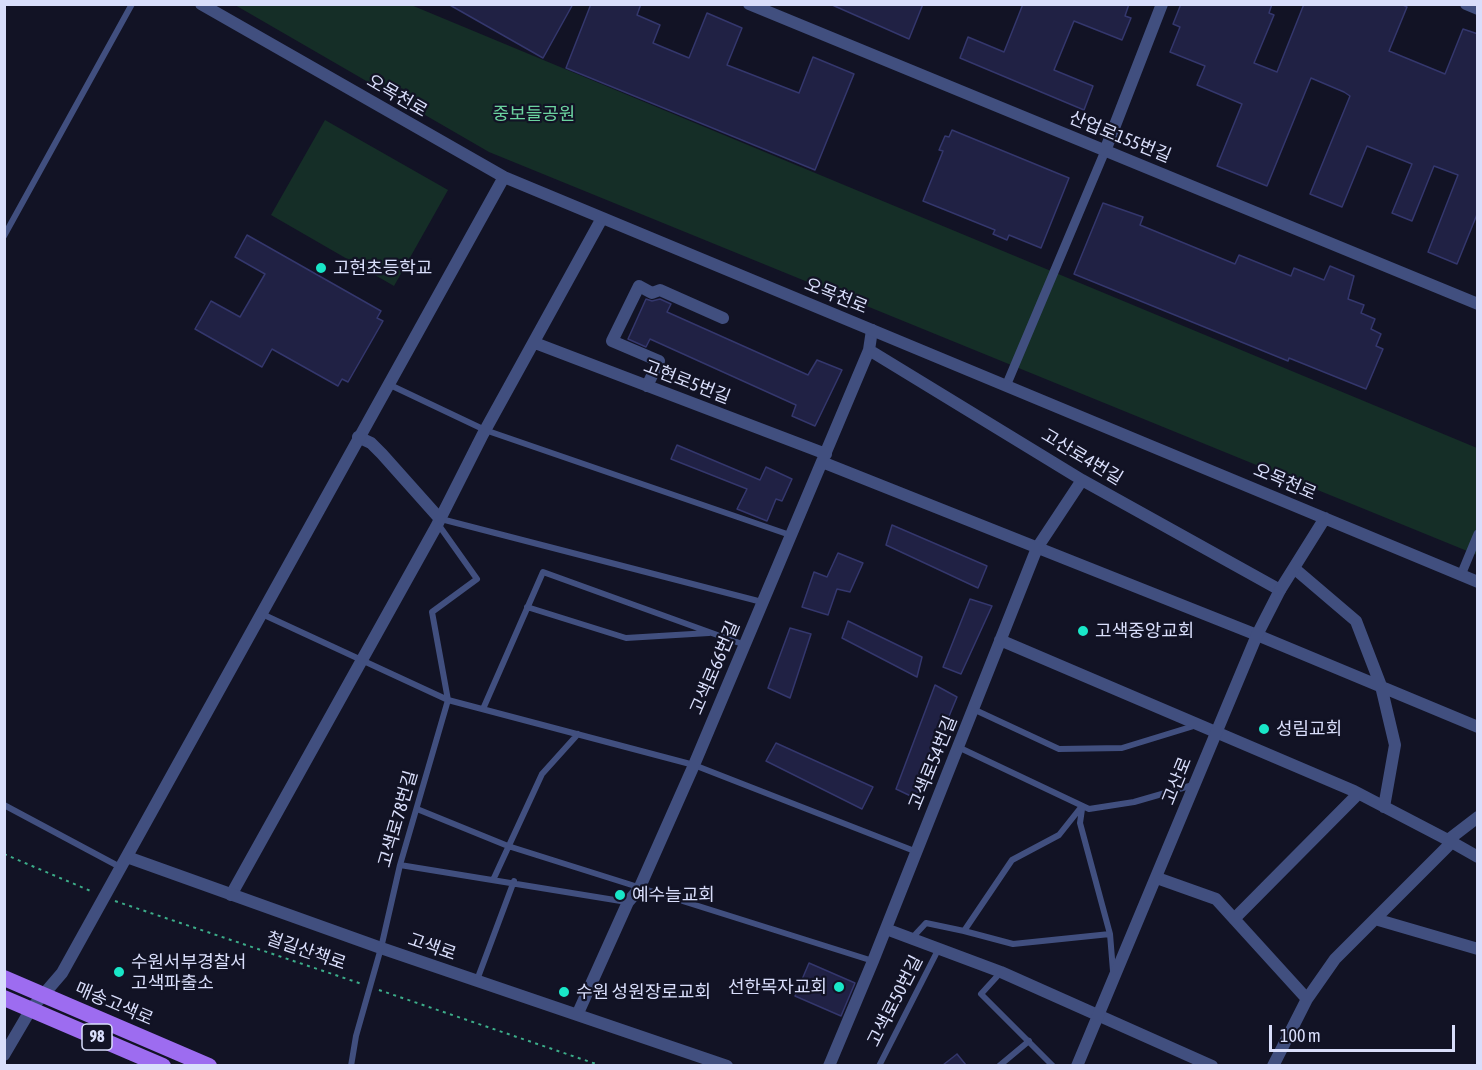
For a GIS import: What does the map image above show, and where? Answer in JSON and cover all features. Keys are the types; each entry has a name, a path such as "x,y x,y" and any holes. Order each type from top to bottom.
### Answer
{"main road":[{"name":"매송고색로","path":"4,978 209,1065"},
{"name":"매송고색로","path":"4,998 163,1065"}],"street":[{"name":"오목천로","path":"201,4 504,177 601,220 1478,582"},
{"name":"산업로155번길","path":"749,4 1478,304"},
{"path":"1006,386 1105,151 1162,4"},
{"path":"1466,4 1478,9"},
{"path":"4,1055 31,1009 62,973 504,177"},
{"path":"231,895 439,522 485,430 601,220"},
{"path":"648,387 658,361 612,341 633,287 639,286 652,292 660,290 723,318"},
{"name":"고색로66번길","path":"578,1013 628,902 639,889 694,765 869,350 872,330"},
{"name":"고현로5번길","path":"535,343 824,458 1037,548 1478,726"},
{"name":"고산로4번길","path":"869,350 1082,480 1280,590"},
{"path":"358,437 371,443 382,454 439,522"},
{"name":"고색로54번길","path":"829,1065 917,852 1037,548 1082,480"},
{"name":"고산로","path":"1077,1065 1257,635 1280,590 1324,518"},
{"path":"1461,575 1478,534"},
{"path":"1295,568 1356,621 1381,686 1395,745 1384,807"},
{"path":"1000,640 1201,724 1216,734 1359,794 1478,857"},
{"path":"1234,919 1359,794"},
{"path":"1273,1065 1307,999 1335,959 1450,841 1478,817"},
{"name":"고색로","path":"124,862 231,895 728,1065"},
{"path":"1157,878 1216,899 1307,999"},
{"path":"1375,919 1478,949"},
{"path":"886,929 1001,972 1212,1065"}],"lane":[{"path":"4,236 132,4"},
{"path":"387,384 485,430 791,535"},
{"path":"439,522 762,602"},
{"path":"439,522 477,579 432,612 448,700"},
{"path":"483,709 543,572 745,645"},
{"path":"527,607 626,638 712,633"},
{"path":"262,614 448,700 694,765 917,852"},
{"name":"고색로78번길","path":"351,1065 356,1036 371,987 400,865 448,700"},
{"path":"973,709 1059,749 1122,748 1201,724"},
{"path":"494,878 542,774 578,734"},
{"path":"958,747 1089,809 1134,802 1196,784"},
{"path":"4,805 124,862"},
{"path":"964,931 1012,860 1059,835 1082,806"},
{"path":"1082,806 1080,823 1110,934 1114,978"},
{"path":"417,809 508,846 873,961"},
{"path":"400,865 514,881 628,902"},
{"path":"477,981 514,881"},
{"path":"911,939 926,923 1012,944 1110,934"},
{"name":"고색로50번길","path":"879,1065 938,950"},
{"path":"1001,972 981,994 1053,1065"},
{"path":"999,1065 1029,1041"}],"path":[{"name":"철길산책로","path":"4,854 104,897 602,1065"}],"green space":[{"name":"중보들공원","path":"235,5 411,5 1477,448 1477,555 489,152"},
{"path":"325,120 448,190 394,286 271,215"}],"building":[{"path":"448,4 573,4 543,58"},
{"path":"591,4 641,4 637,15 660,25 653,43 689,58 707,13 742,28 727,65 799,93 813,57 854,74 815,170 566,68"},
{"path":"830,4 923,4 909,39"},
{"path":"1023,4 1129,4 1125,16 1131,18 1122,40 1074,21 1054,70 1093,86 1084,110 960,58 968,37 1004,52"},
{"path":"1181,4 1272,4 1269,13 1274,15 1254,63 1277,72 1304,4 1401,4 1407,7 1389,51 1445,74 1463,29 1478,34 1478,212 1457,264 1428,252 1458,175 1434,166 1412,221 1392,213 1412,164 1367,146 1342,207 1310,194 1350,96 1311,78 1267,186 1217,166 1242,104 1197,85 1205,66 1170,52 1180,27 1173,24"},
{"path":"952,130 1069,178 1041,248 1009,235 1007,240 993,234 995,230 923,201 943,151 939,150 945,136 949,137"},
{"path":"1103,203 1143,217 1140,225 1235,264 1239,255 1291,276 1294,268 1324,280 1330,266 1354,276 1348,299 1364,305 1361,313 1375,319 1371,329 1381,334 1376,346 1383,349 1366,389 1289,358 1288,361 1074,274"},
{"name":"고현초등학교","path":"247,235 381,311 377,318 383,321 348,382 342,379 338,386 272,349 262,367 195,329 211,301 240,317 265,274 235,257"},
{"path":"646,299 652,301 660,299 671,304 667,312 808,375 817,360 842,370 815,426 792,416 796,405 650,339 646,347 628,339"},
{"path":"677,445 760,480 766,467 792,479 782,501 776,499 767,521 737,509 747,489 671,459"},
{"path":"892,525 987,566 978,588 886,545"},
{"path":"838,553 863,563 850,592 837,589 828,615 802,607 814,572 827,577"},
{"path":"970,599 992,606 961,674 943,667"},
{"path":"848,621 922,657 917,677 842,638"},
{"path":"790,628 811,634 790,698 768,688"},
{"path":"935,685 957,697 915,798 896,789"},
{"path":"776,743 873,787 862,809 766,761"},
{"path":"809,963 855,983 841,1016 795,996"},
{"path":"957,1054 966,1065 943,1065"}],"place":[{"name":"고현초등학교","path":"321,268"},
{"name":"고색중앙교회","path":"1083,631"},
{"name":"성림교회","path":"1264,729"},
{"name":"예수늘교회","path":"620,895"},
{"name":"수원서부경찰서 고색파출소","path":"119,972"},
{"name":"선한목자교회","path":"839,987"},
{"name":"수원 성원장로교회","path":"564,992"}]}
